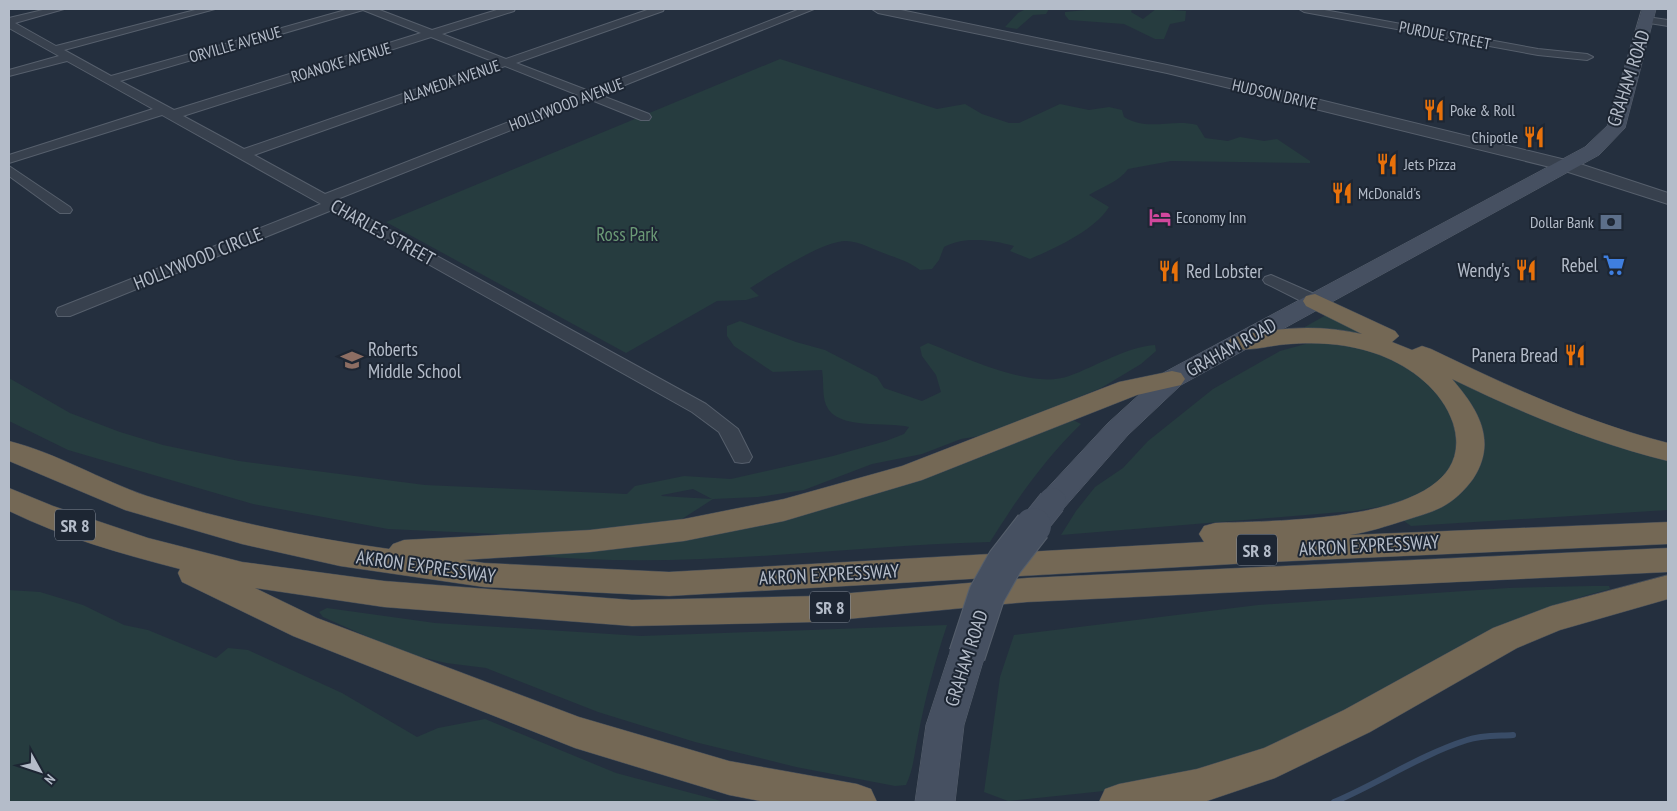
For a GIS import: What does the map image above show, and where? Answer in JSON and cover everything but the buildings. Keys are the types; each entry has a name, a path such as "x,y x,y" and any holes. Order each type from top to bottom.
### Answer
{"highway":[{"path":"1315,301 1549,415 1603,435 1668,452"},
{"path":"1014,564 1087,545 1360,523 1437,497 1453,484 1467,467 1472,451 1472,438 1466,418 1440,382 1414,362 1377,345 1340,337 1276,337 1240,343"},
{"path":"242,533 400,552 590,541 684,530 784,510 912,473 1129,388 1172,379"},
{"name":"AKRON EXPRESSWAY","path":"9,450 136,503 242,533 340,554 484,575 669,584 1269,550 1668,533"},
{"name":"AKRON EXPRESSWAY","path":"9,498 42,514 143,548 242,574 375,592 632,613 816,609 1028,590 1668,560"},
{"path":"143,548 274,614 575,732 730,778 857,802"},
{"path":"1119,802 1196,788 1275,761 1357,721 1505,638 1551,619 1668,587"}],"main road":[{"name":"GRAHAM ROAD","path":"934,802 945,725 987,594 1004,562 1052,502 1118,429 1172,379 1485,208 1592,152 1616,128 1648,14"}],"street":[{"path":"9,22 59,9"},
{"path":"9,73 63,53 210,9"},
{"name":"ORVILLE AVENUE","path":"110,80 359,9"},
{"path":"368,9 645,117"},
{"name":"ROANOKE AVENUE","path":"9,159 510,9"},
{"name":"ALAMEDA AVENUE","path":"243,154 659,9"},
{"name":"HOLLYWOOD AVENUE","path":"328,202 589,95 809,9"},
{"name":"HUDSON DRIVE","path":"878,9 1167,69 1568,166 1668,198"},
{"name":"PURDUE STREET","path":"1304,9 1538,52 1587,57"},
{"path":"1648,14 1668,23"},
{"name":"CHARLES STREET","path":"9,22 699,408 723,423 736,438 742,456"},
{"path":"9,170 65,210"},
{"name":"HOLLYWOOD CIRCLE","path":"64,312 328,202"},
{"path":"1271,280 1315,301"}],"green space":[{"path":"1026,9 1049,9 1046,14 1033,15 1017,29 1005,27 1018,13"},
{"path":"1096,9 1132,9 1131,12 1143,19 1156,9 1186,11 1185,21 1170,24 1164,39 1155,39 1124,24 1069,20 1065,15 1065,12"},
{"name":"Ross Park","path":"780,59 937,109 965,104 982,114 1009,123 1019,123 1060,104 1089,110 1109,107 1122,110 1124,117 1142,124 1188,123 1197,125 1205,138 1228,141 1240,137 1264,141 1277,139 1310,161 1310,163 1171,161 1128,169 1116,180 1089,195 1109,207 1094,224 1073,238 1030,259 1010,251 1014,246 997,242 970,240 944,247 939,260 932,269 920,270 903,260 861,244 851,241 836,242 811,252 750,288 759,296 746,300 717,301 626,353 386,222"},
{"path":"1328,314 1529,413 1578,433 1615,445 1668,457 1668,510 1411,526 1404,521 1481,459 1430,367 1303,328"},
{"path":"740,321 796,342 825,350 877,377 884,388 922,401 941,392 936,375 922,356 920,347 928,343 998,370 1036,379 1054,379 1069,376 1122,353 1144,346 1155,345 1156,351 1141,364 1101,388 986,435 961,439 922,454 872,464 804,490 758,497 713,499 682,519 563,537 388,529 253,504 68,450 9,421 9,378 70,413 120,432 163,445 239,461 425,485 627,494 635,486 684,476 731,479 833,456 886,441 904,434 909,427 863,424 840,419 826,405 822,370 773,372 734,346 727,336 727,326","holes":["693,489 712,499 661,496"]},
{"path":"1320,340 1382,350 1441,390 1462,448 1445,480 1402,503 1354,511 1061,535 1076,511 1095,487 1123,468 1148,441 1213,389 1280,351"},
{"path":"1073,420 1081,424 1055,451 1032,480 990,542 702,559 587,559 530,555 905,483 976,459"},
{"path":"1609,586 1610,589 1584,596 1523,618 1272,750 1142,787 1008,801 984,792 1000,677 1014,635 1258,605 1508,588"},
{"path":"9,590 40,592 83,605 124,625 148,630 216,658 228,648 248,650 342,693 417,737 438,728 485,719 616,773 725,802 9,802"},
{"path":"327,608 435,623 641,636 947,625 927,694 911,773 906,785 895,786 796,767 695,742 598,712 486,668 446,663 404,653 323,617 319,612"}],"waterway":[{"path":"1334,802 1450,746 1478,737 1513,735"}],"place":[{"name":"Poke & Roll","path":"1434,110"},
{"name":"Chipotle","path":"1534,137"},
{"name":"Jets Pizza","path":"1387,164"},
{"name":"McDonald's","path":"1342,193"},
{"name":"Economy Inn","path":"1160,217"},
{"name":"Dollar Bank","path":"1611,222"},
{"name":"Rebel","path":"1614,265"},
{"name":"Wendy's","path":"1526,270"},
{"name":"Red Lobster","path":"1169,271"},
{"name":"Panera Bread","path":"1575,355"},
{"name":"Roberts Middle School","path":"352,360"}]}
